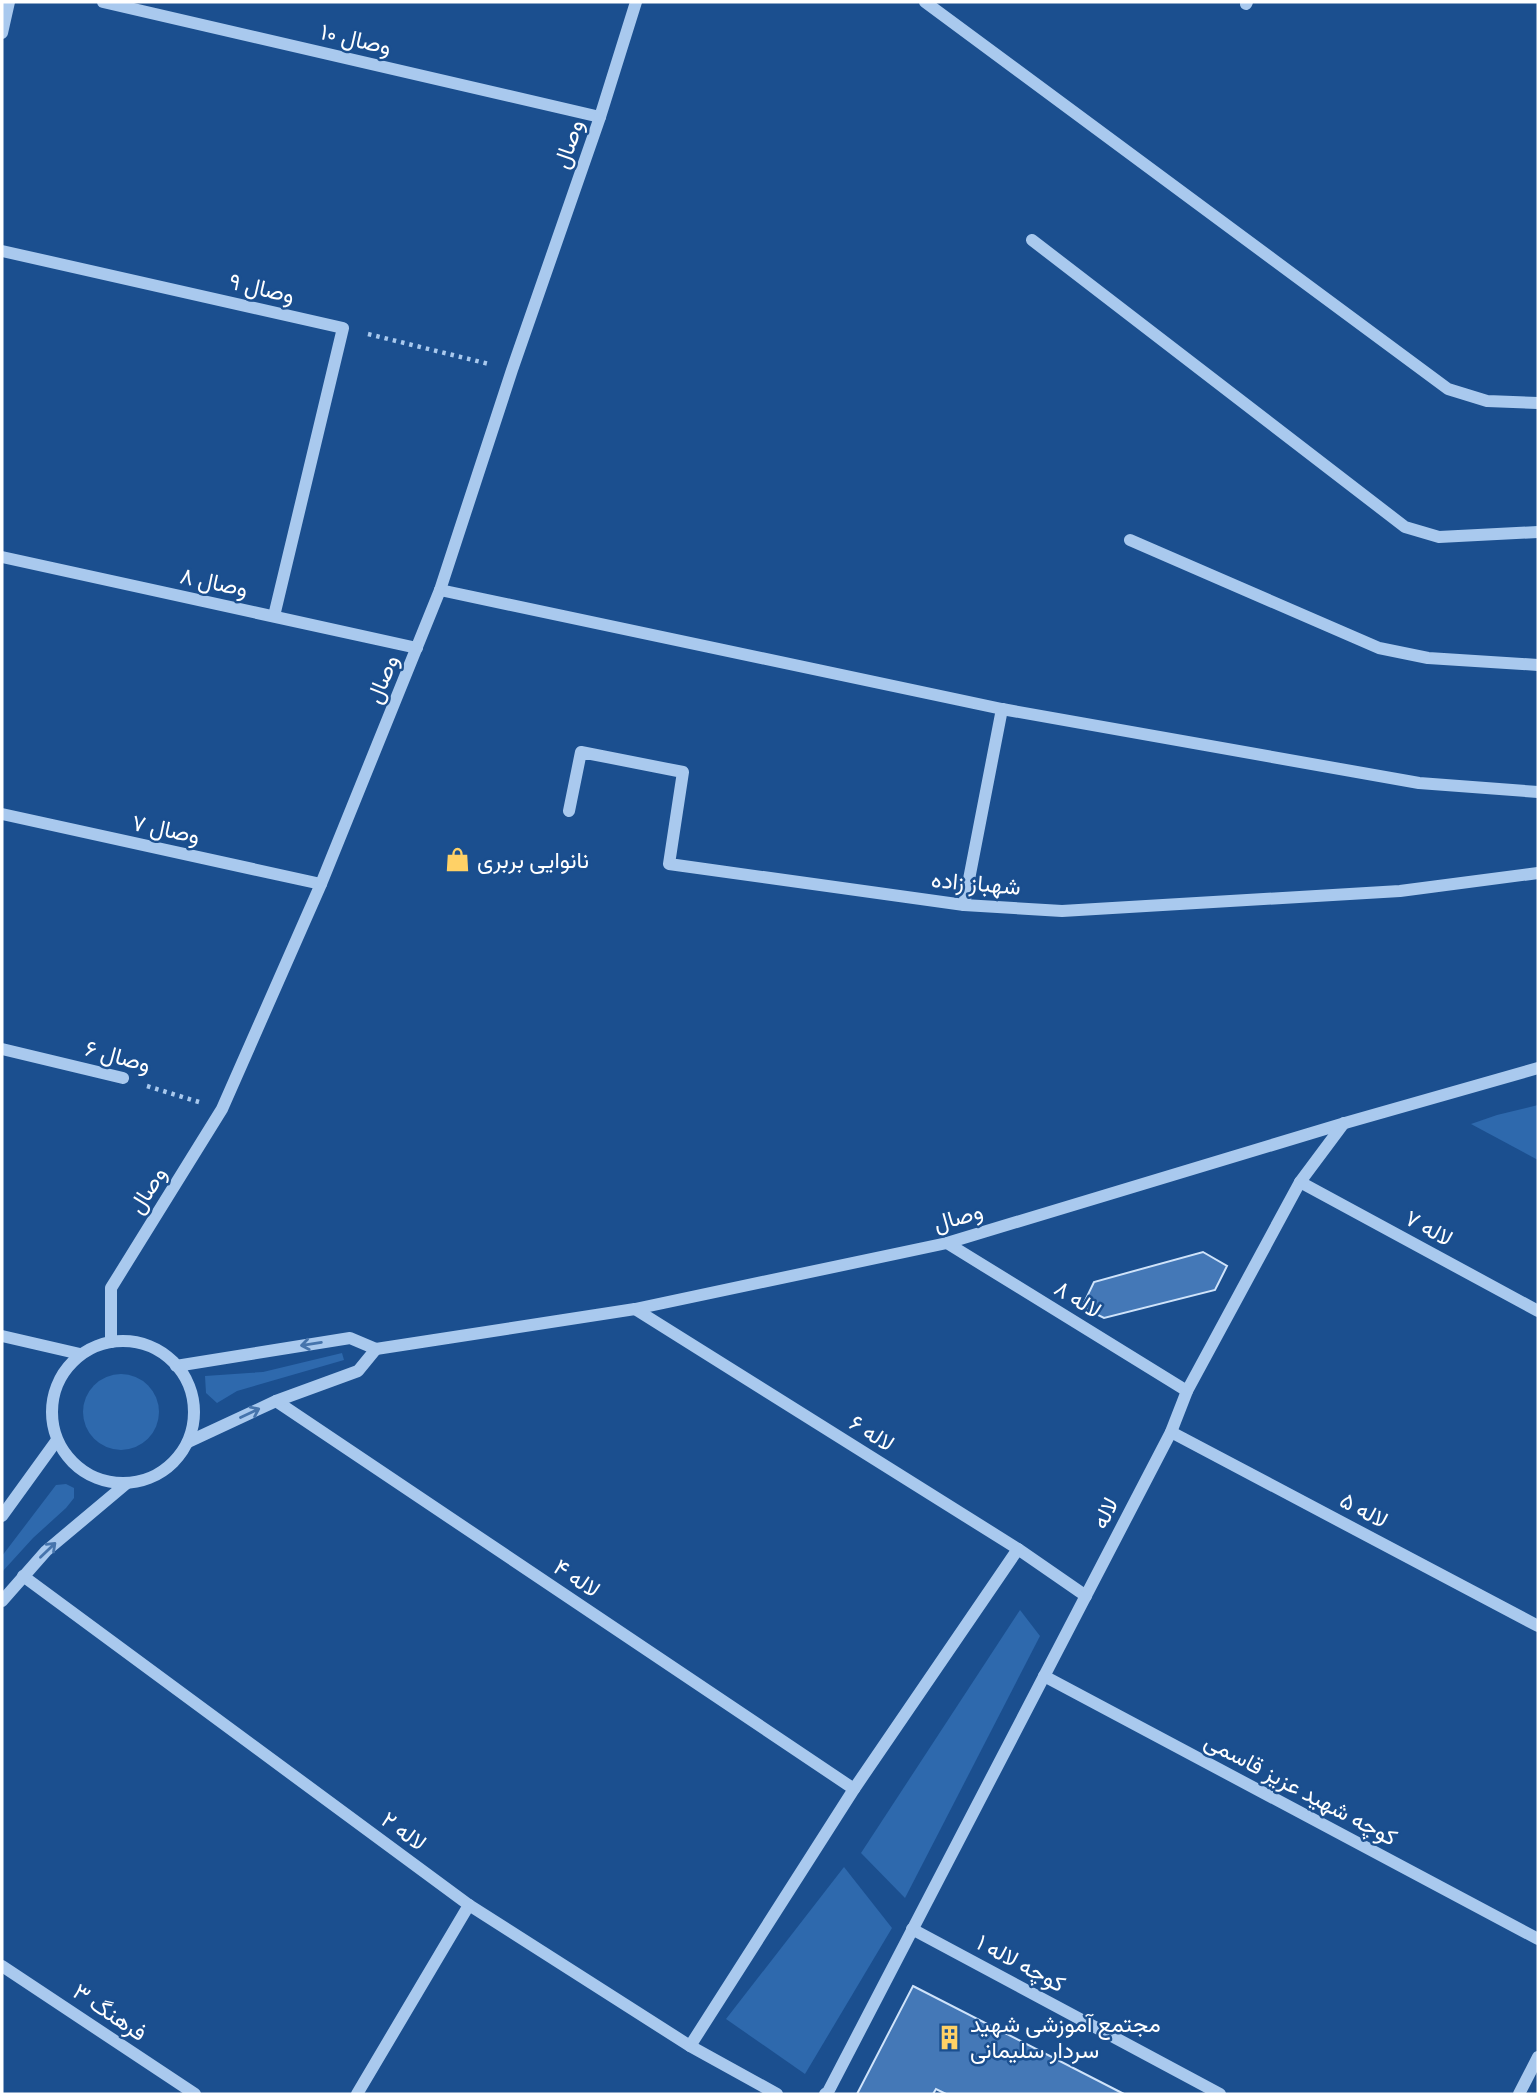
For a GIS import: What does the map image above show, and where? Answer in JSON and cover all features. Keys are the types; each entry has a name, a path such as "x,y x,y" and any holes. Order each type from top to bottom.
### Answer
{"street":[{"path":"2,33 9,2"},
{"name":"وصال ۱۰","path":"103,2 600,117"},
{"name":"وصال","path":"111,1342 111,1288 222,1109 321,884 440,590 512,370 600,117 636,2"},
{"path":"925,2 1448,389 1487,401 1538,403"},
{"path":"1031,240 1405,527 1439,537 1538,532"},
{"name":"وصال ۹","path":"2,251 344,328"},
{"path":"274,616 344,328"},
{"path":"1130,540 1379,648 1428,658 1538,665"},
{"name":"وصال ۸","path":"2,557 417,648"},
{"path":"440,590 1002,709 1419,783 1538,792"},
{"path":"964,905 1002,709"},
{"name":"شهباز زاده","path":"569,811 581,752 683,772 669,864 964,905 1075,911 1401,891 1538,873"},
{"name":"وصال ۷","path":"2,814 321,884"},
{"name":"وصال ۶","path":"2,1049 123,1078"},
{"name":"وصال","path":"376,1349 635,1310 947,1243 1538,1068"},
{"name":"لاله","path":"912,1929 1171,1432 1187,1391 1300,1182 1345,1123"},
{"name":"لاله ۷","path":"1300,1182 1538,1311"},
{"name":"لاله ۸","path":"947,1243 1187,1391"},
{"name":"لاله ۶","path":"635,1310 1018,1549 1086,1595"},
{"path":"2,1336 80,1354"},
{"path":"176,1366 350,1338 376,1349 358,1371 276,1401 188,1442"},
{"path":"125,1340 148,1345 169,1357 184,1374 193,1396 194,1419 188,1442 175,1461 157,1475 135,1483 111,1483 88,1475 69,1460 57,1440 51,1417 54,1392 64,1371 80,1354 102,1343 111,1342 125,1340"},
{"name":"لاله ۴","path":"276,1401 854,1789"},
{"name":"لاله ۵","path":"1171,1432 1538,1626"},
{"path":"2,1516 57,1440"},
{"path":"2,1601 46,1551 127,1483"},
{"path":"690,2046 854,1789 1018,1549"},
{"name":"لاله ۲","path":"23,1576 469,1905 690,2046 777,2094"},
{"name":"کوچه شهید عزیز قاسمی","path":"1044,1676 1538,1939"},
{"path":"357,2094 469,1905"},
{"path":"825,2094 912,1929"},
{"name":"کوچه لاله ۱","path":"912,1929 1220,2094"},
{"name":"فرهنگ ۳","path":"2,1966 195,2094"},
{"path":"1519,2094 1538,2057"}],"path":[{"path":"344,328 512,370"},
{"name":"وصال ۶","path":"123,1078 222,1109"}],"shaded area":[{"path":"1538,1105 1538,1160 1471,1124 1497,1115"},
{"path":"342,1353 344,1360 237,1391 217,1403 206,1393 205,1376 263,1372"},
{"path":"121,1374 135,1377 148,1385 156,1398 159,1412 156,1426 148,1439 135,1447 121,1450 107,1447 94,1439 86,1426 83,1412 86,1398 94,1385 107,1377"},
{"path":"66,1484 74,1488 74,1498 2,1572 2,1556 56,1485"},
{"path":"1020,1610 1040,1636 905,1898 861,1853"},
{"path":"844,1867 892,1928 805,2074 726,2019"}],"building":[{"path":"1203,1252 1227,1266 1215,1290 1104,1318 1082,1307 1094,1282"},
{"name":"مجتمع آموزشی شهید سردار سلیمانی","path":"913,1986 1124,2094 946,2094 936,2089 933,2094 857,2094"}],"place":[{"name":"نانوایی بربری","path":"457,860"},
{"name":"مجتمع آموزشی شهید سردار سلیمانی","path":"950,2037"}]}
